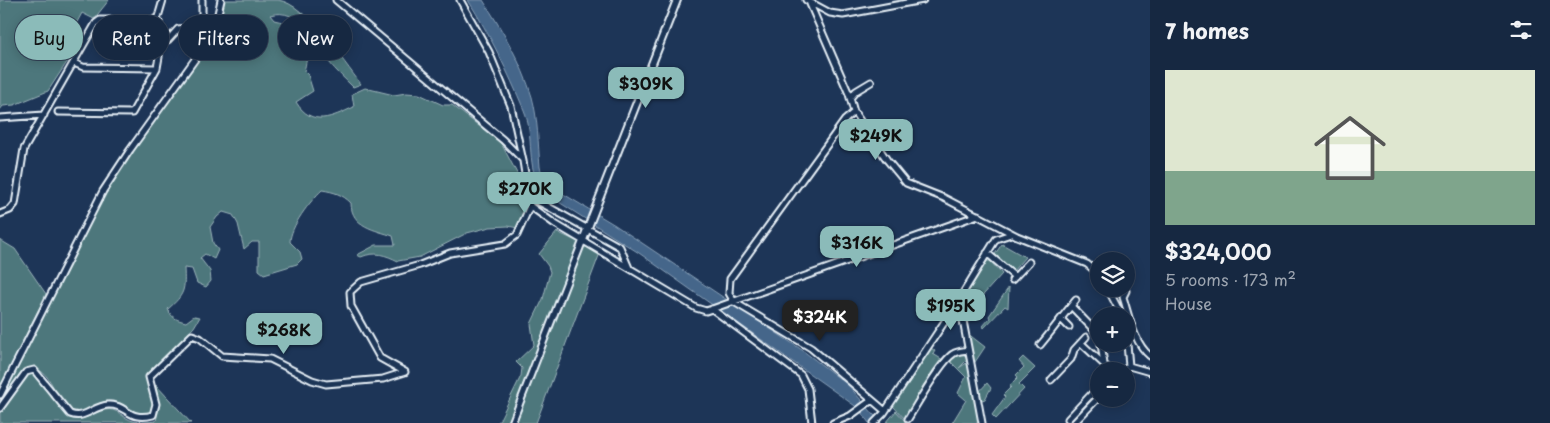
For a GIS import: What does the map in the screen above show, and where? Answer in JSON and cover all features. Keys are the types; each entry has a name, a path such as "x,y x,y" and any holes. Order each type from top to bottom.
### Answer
{"street":[{"path":"157,15 163,0"},
{"path":"169,39 178,29 202,26 202,0"},
{"path":"0,395 103,192 130,150 208,41 217,18 221,0"},
{"path":"336,0 503,140 523,161"},
{"path":"0,408 26,372 34,370 40,374 70,414 75,416 81,416 95,408 111,405 134,417 153,415 156,404 149,376 192,335 200,338 222,356 270,360 319,383 333,384 395,377 405,372 380,358 351,306 350,292 366,280 420,265 450,254 505,244 517,235 530,206 523,161 511,106 489,52 460,0"},
{"path":"512,423 677,0"},
{"path":"808,2 827,11 844,15 923,0"},
{"path":"808,2 850,98 854,112 887,160 906,183 944,198 1012,233 1090,266"},
{"path":"817,20 821,13 827,11"},
{"path":"0,214 10,210 15,204 24,149 93,29"},
{"path":"58,112 132,113 157,68 158,60"},
{"path":"74,64 83,67 157,68"},
{"path":"850,98 856,91 871,82"},
{"path":"854,112 845,120 730,279 729,293 732,302 811,348 872,400 883,414"},
{"path":"0,118 44,115"},
{"path":"527,194 589,227 620,247 629,268"},
{"path":"530,206 696,308 706,311 978,215"},
{"path":"874,423 883,414 955,306 996,239 1012,233"},
{"path":"987,253 1013,278 1028,262"},
{"path":"1124,297 1141,347 1150,356"},
{"path":"1040,345 1062,320 1063,313 1076,300"},
{"path":"955,306 962,315 982,423"},
{"path":"1071,306 1090,326"},
{"path":"714,309 801,375 808,389 812,423"},
{"path":"1062,320 1069,327"},
{"path":"1051,380 1071,359 1074,350 1086,337"},
{"path":"1081,343 1102,362"},
{"path":"908,419 929,384 949,357 968,350"},
{"path":"1135,368 1150,372"},
{"path":"1068,419 1090,396"},
{"path":"833,423 858,411 872,400"},
{"path":"1074,423 1090,406"}],"green space":[{"path":"0,0 109,0 97,15 93,15 93,18 82,13 81,15 15,15 15,60 68,60 48,91 14,105 3,106 0,110"},
{"path":"224,0 278,0 289,4 304,15 270,15 274,20 278,21 278,60 306,60 304,71 308,75 313,91 296,102 302,110 316,118 330,117 354,107 352,94 365,88 394,95 406,93 419,94 443,105 452,105 501,143 521,181 519,182 524,199 524,210 518,228 508,226 490,227 467,233 420,257 398,261 380,254 361,257 357,255 376,245 395,245 393,236 366,226 355,217 351,203 348,200 338,194 322,190 302,214 293,229 290,242 300,252 302,259 297,264 264,274 259,270 259,242 252,242 244,249 238,224 233,215 223,212 210,227 213,243 218,250 214,259 205,254 200,258 210,271 211,281 206,287 197,283 192,269 184,268 183,291 168,309 173,317 186,322 194,316 200,317 194,327 147,377 154,404 151,412 140,414 118,402 107,401 82,413 72,412 66,408 46,376 34,368 23,371 0,405 0,399 106,191 119,170 199,60 268,60 268,15 221,15"},
{"path":"328,60 342,60 361,84 353,87"},
{"path":"557,232 578,242 578,245 508,423 498,423 521,376 522,368 516,362 534,345 531,324 543,299 550,272 539,254"},
{"path":"0,240 15,249 46,294 0,388"},
{"path":"1002,244 1025,257 1013,271 995,254"},
{"path":"584,245 600,253 536,423 516,423"},
{"path":"987,261 990,261 1002,274 975,304 977,307 970,321 967,322 962,302"},
{"path":"1009,287 1008,308 1005,306 984,328 983,326 990,318 989,316"},
{"path":"967,333 985,347 973,365"},
{"path":"931,348 935,351 933,354 943,360 943,363 924,384 906,420 893,406"},
{"path":"963,353 967,360 959,368 968,362 979,423 952,423 966,400 958,393 966,377 951,362 950,358"},
{"path":"1023,357 1035,368 1019,384 1024,389 996,419 992,415 1005,397 1003,395 1018,377 1016,375 1024,367 1019,361"},
{"path":"33,373 70,418 80,419 109,409 133,421 156,421 159,408 156,385 191,423 0,423 0,410 5,407 28,374"},
{"path":"987,383 991,388 985,399 979,401 978,393"},
{"path":"896,411 907,423 886,423"}],"water":[{"path":"468,0 483,0 523,72 534,105 540,167 550,186 615,225 802,350 848,385 881,423 869,423 858,408 639,253 543,192 537,183 534,173 529,131 524,110 498,54"}]}
